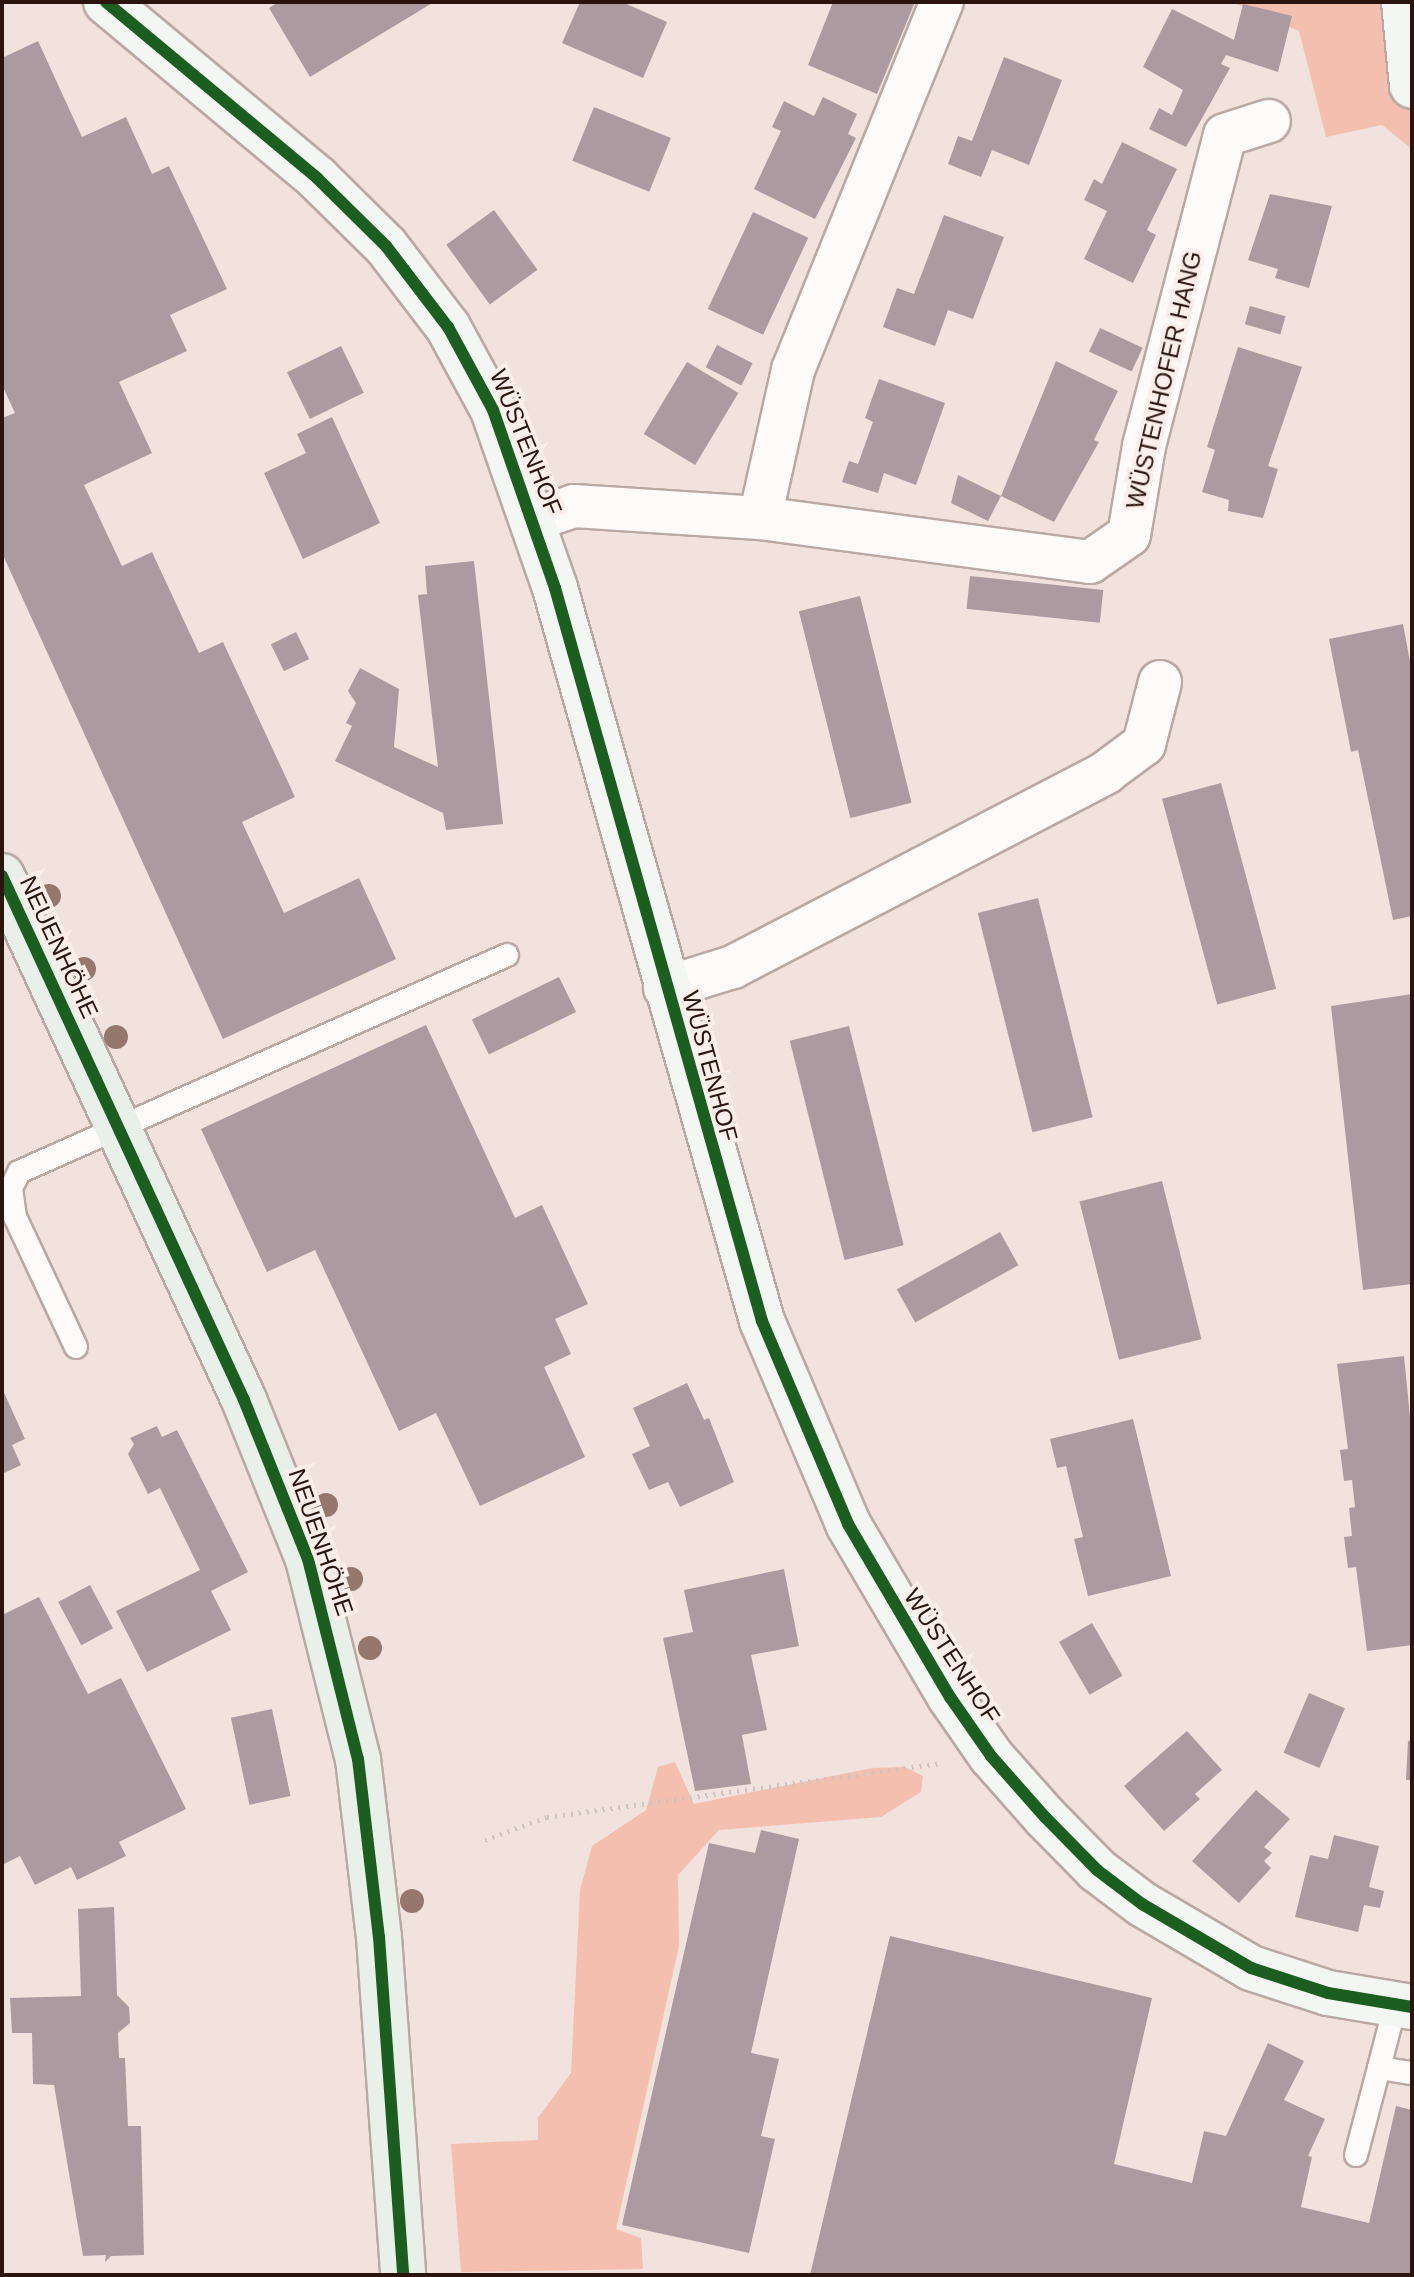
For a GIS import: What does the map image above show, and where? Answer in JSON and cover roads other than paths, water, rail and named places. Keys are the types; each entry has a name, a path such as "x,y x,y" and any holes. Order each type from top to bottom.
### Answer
{"main road":[{"path":"1404,2 1412,86"},
{"name":"WÜSTENHOF","path":"120,6 317,178 395,257 472,369 535,519 746,1274 805,1432 892,1603 991,1756 1097,1870 1201,1941 1286,1981 1404,2006"},
{"name":"NEUENHÖHE","path":"2,876 264,1447 308,1559 341,1679 371,1853 403,2275"}],"street":[{"path":"760,518 793,370 942,2"},
{"name":"WÜSTENHOFER HANG","path":"535,519 574,506 760,518 1090,562 1129,535 1144,446 1225,135 1269,121"},
{"path":"665,988 733,967 1105,773 1144,744 1160,682"}],"lane":[{"path":"76,1347 15,1217 11,1188 25,1169 507,955"},
{"path":"1356,2155 1379,2068 1404,2006"},
{"path":"1379,2068 1412,2073"}]}
